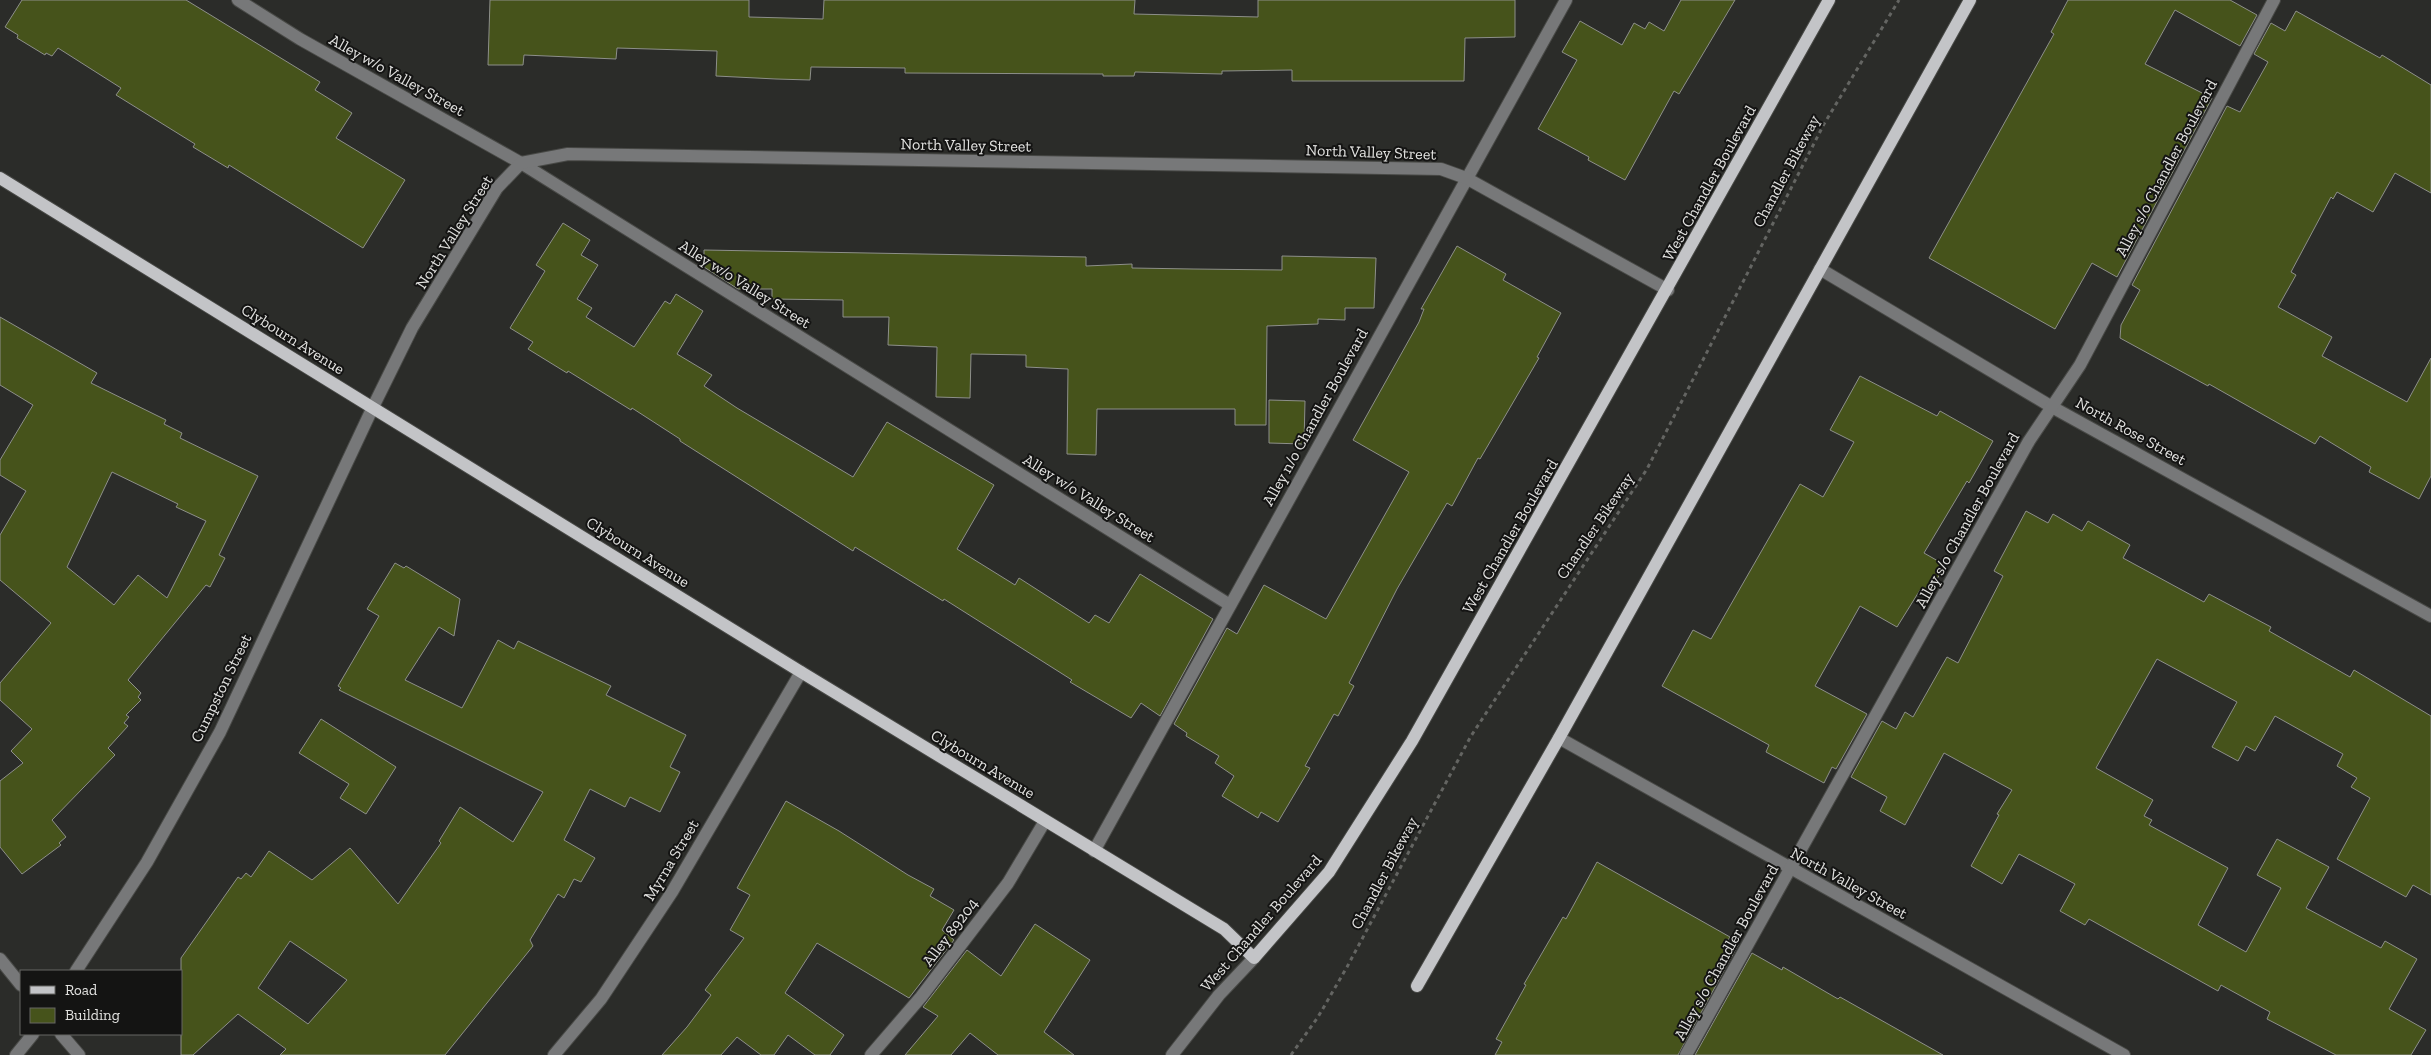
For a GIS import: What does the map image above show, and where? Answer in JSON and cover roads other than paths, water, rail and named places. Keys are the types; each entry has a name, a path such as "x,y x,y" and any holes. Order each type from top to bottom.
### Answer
{"main road":[{"name":"West Chandler Boulevard","path":"1254,958 1329,872 1412,741 1668,290 1829,0"},
{"path":"1417,986 1560,738 1970,0"},
{"name":"Clybourn Avenue","path":"0,178 802,672 1224,929 1254,958"}],"street":[{"name":"Alley w/o Valley Street","path":"238,0 300,39 522,163 1230,605"},
{"name":"Alley n/o Chandler Boulevard","path":"1094,851 1566,0"},
{"name":"Alley s/o Chandler Boulevard","path":"1686,1055 2029,441 2080,364 2274,0"},
{"name":"North Valley Street","path":"372,407 412,328 492,196 522,163 568,154 1441,169 1466,178 1668,290"},
{"name":"North Rose Street","path":"1820,269 2052,406 2431,616"},
{"name":"Cumpston Street","path":"77,970 147,862 220,732 372,407"},
{"name":"Myrna Street","path":"554,1055 601,999 672,892 802,672"},
{"name":"North Valley Street","path":"1560,738 2124,1055"},
{"name":"Alley 89204","path":"871,1055 921,997 1008,883 1045,821"},
{"name":"West Chandler Boulevard","path":"1172,1055 1219,995 1254,958"},
{"path":"0,959 20,984"},
{"path":"16,1055 32,1035"},
{"path":"62,1035 79,1055"}]}
